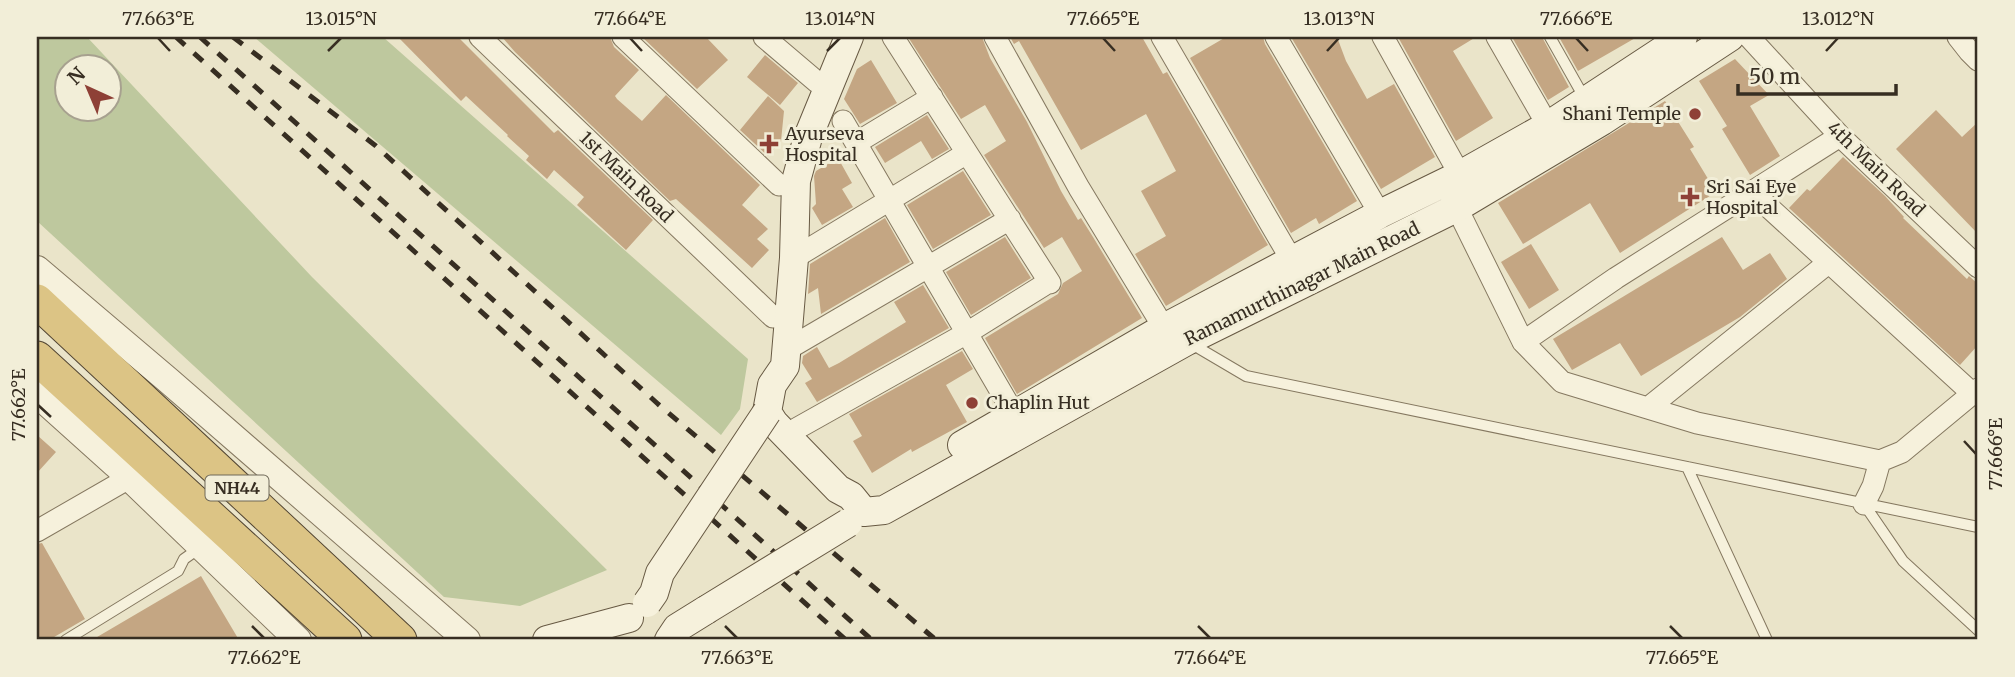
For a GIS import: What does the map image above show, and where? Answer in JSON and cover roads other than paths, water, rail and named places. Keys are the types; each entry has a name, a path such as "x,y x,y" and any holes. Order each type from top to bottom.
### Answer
{"highway":[{"name":"NH44","path":"39,303 400,640"},
{"name":"NH44","path":"37,358 345,640"}],"main road":[{"path":"834,37 793,136 779,185 773,317 767,377 774,423 855,510"},
{"path":"585,640 638,611 653,593 660,573 770,399 785,366 794,258 796,181 808,137 849,37"},
{"name":"Ramamurthinagar Main Road","path":"1298,271 1380,214 1452,178 1554,136 1668,79 1730,37"},
{"name":"Ramamurthinagar Main Road","path":"669,640 677,628 878,494 1014,414 1298,271 1457,208 1554,136 1586,101 1669,41"},
{"name":"Ramamurthinagar Main Road","path":"855,510 884,510 1176,334"},
{"path":"770,399 846,481 855,510"},
{"path":"547,640 638,611"}],"street":[{"name":"1st Main Road","path":"480,37 773,317"},
{"path":"623,37 779,185"},
{"path":"764,37 817,82"},
{"path":"796,429 967,333 1047,284 1010,219 893,37"},
{"path":"995,37 1079,188 1176,334"},
{"path":"1162,37 1298,271"},
{"path":"1276,37 1380,214"},
{"path":"1383,37 1452,178 1457,208 1523,342 1562,382 1697,423 1880,461 1902,452 1975,391 1828,263 1752,192"},
{"path":"1497,37 1554,136"},
{"name":"4th Main Road","path":"1749,37 1840,136 1978,267"},
{"path":"856,143 932,97"},
{"path":"843,121 1014,414"},
{"path":"1523,342 1616,278 1840,136"},
{"path":"794,258 967,153"},
{"path":"786,350 1010,219"},
{"path":"1648,408 1828,263"},
{"path":"37,269 169,380 467,640"},
{"path":"37,394 298,640"},
{"path":"1864,504 1873,486 1880,461"},
{"path":"37,531 129,478"}],"lane":[{"path":"1550,37 1586,101"},
{"path":"1176,334 1246,376 1978,527"},
{"path":"1687,467 1767,640"},
{"path":"1864,504 1903,561 1978,631"},
{"path":"66,640 178,571 184,559 201,547"}],"railway":[{"path":"176,37 846,640"},
{"path":"200,37 872,640"},
{"path":"233,37 376,146 658,404 936,640"}],"place":[{"name":"Shani Temple","path":"1695,114"},
{"name":"Ayurseva Hospital","path":"769,144"},
{"name":"Sri Sai Eye Hospital","path":"1690,197"},
{"name":"Chaplin Hut","path":"972,403"}]}
